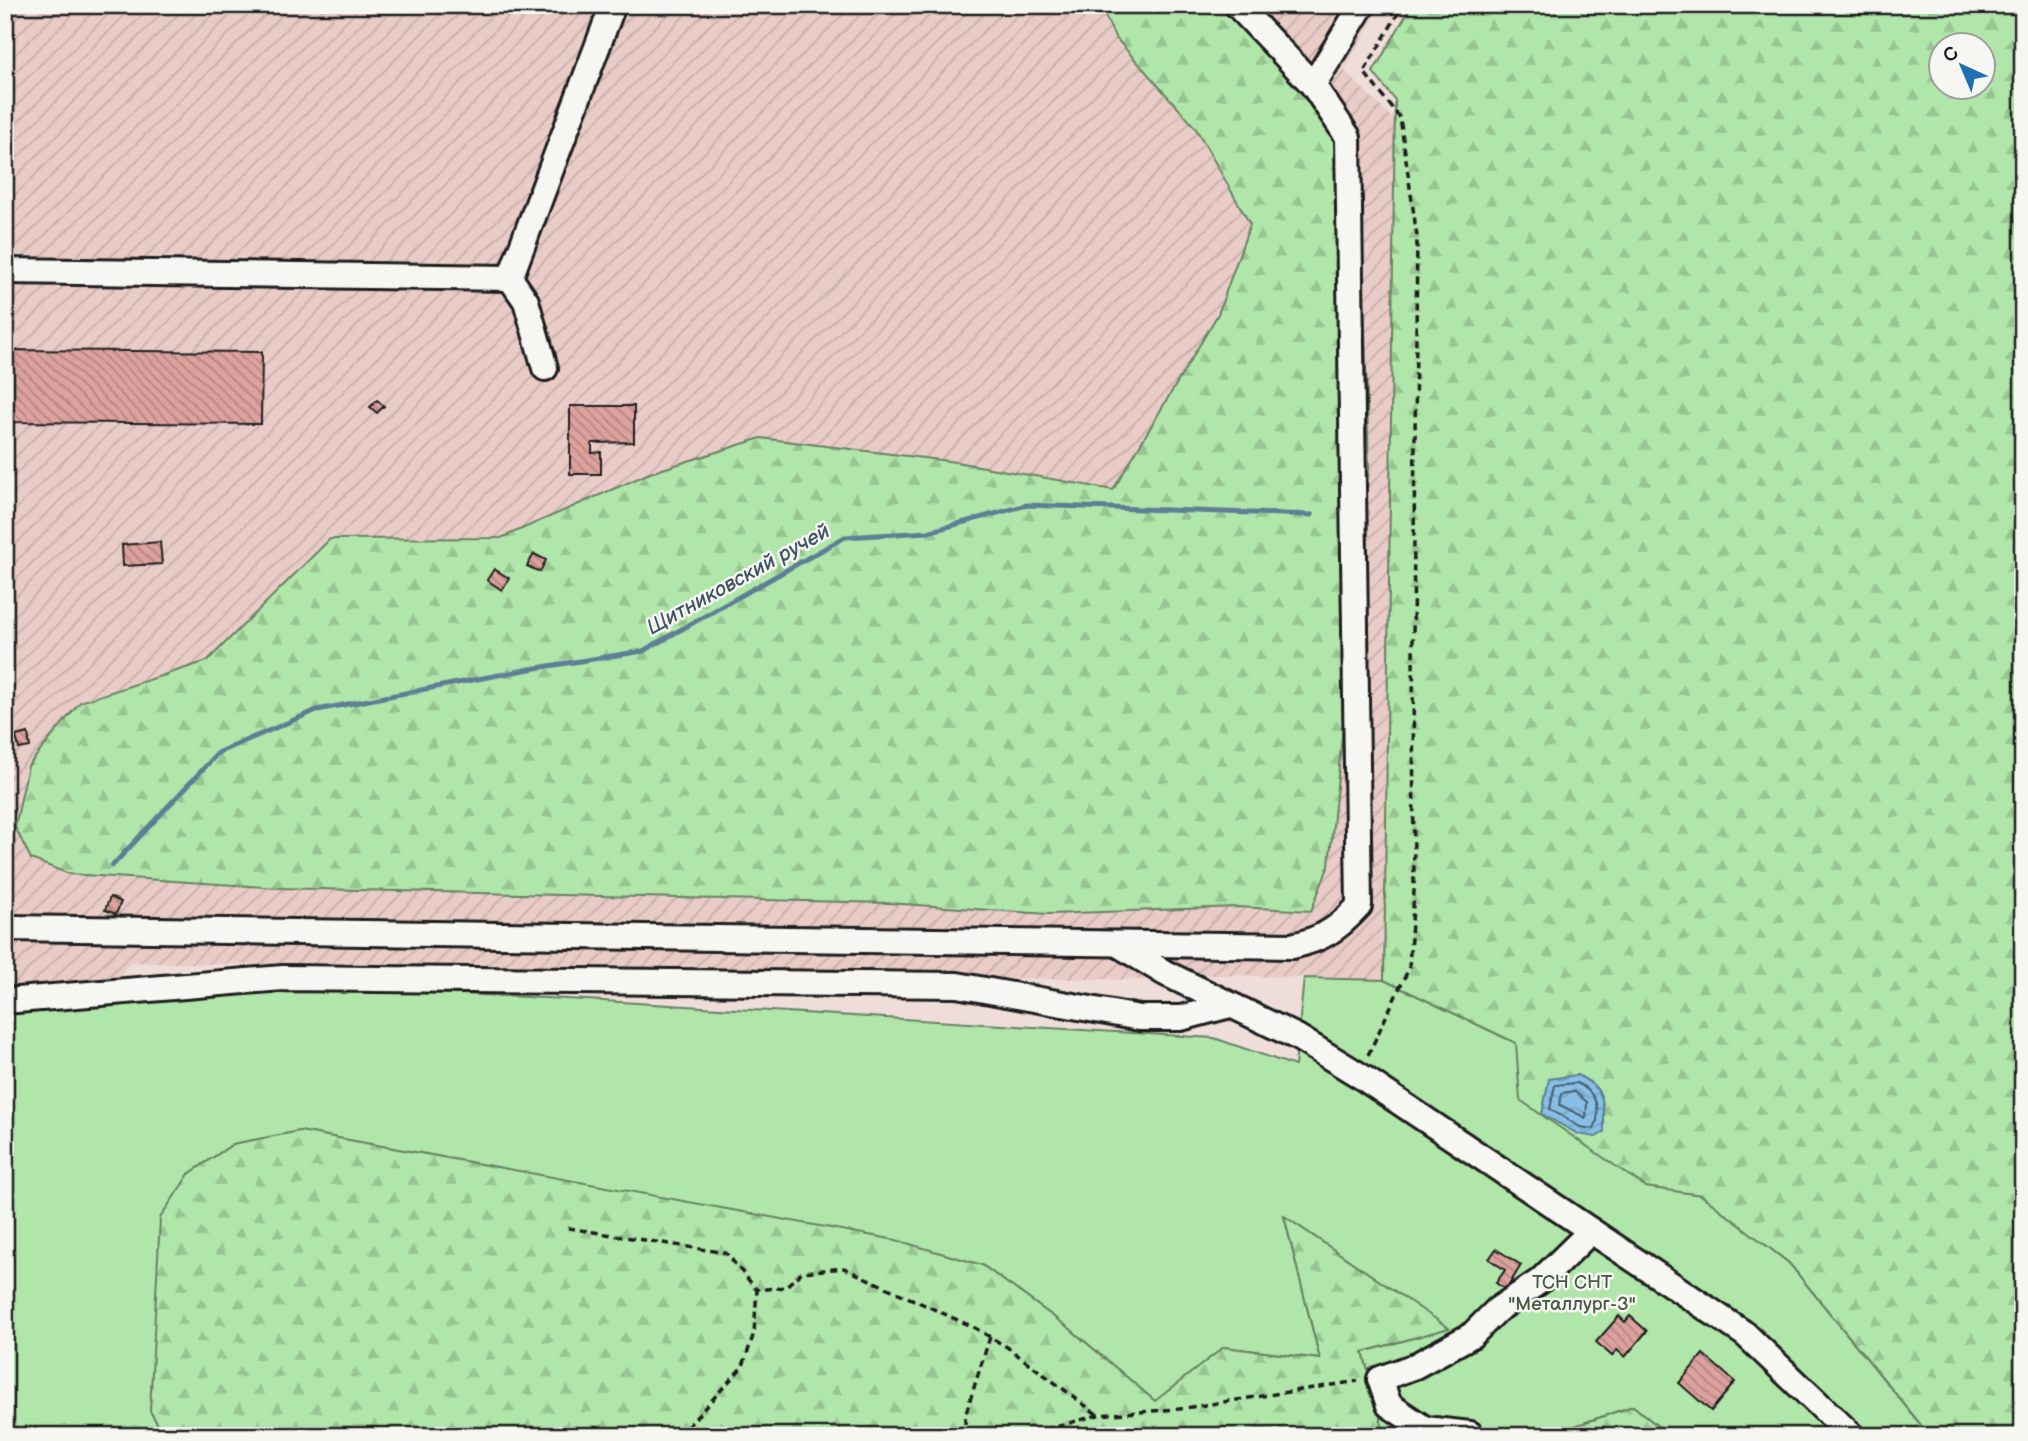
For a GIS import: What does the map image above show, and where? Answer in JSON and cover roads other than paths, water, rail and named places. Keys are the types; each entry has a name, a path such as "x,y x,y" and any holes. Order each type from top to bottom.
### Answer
{"street":[{"path":"510,278 613,5"},
{"path":"5,928 1121,946 1293,946 1319,940 1338,929 1359,906 1348,137 1313,85 1237,5"},
{"path":"1313,85 1362,5"},
{"path":"5,271 510,278"},
{"path":"510,278 526,300 545,368"},
{"path":"1121,946 1165,974 1297,1037 1359,1075 1745,1334 1852,1436"},
{"path":"5,1001 283,978 957,985 1140,1018 1181,1018 1230,1005"},
{"path":"1470,1434 1425,1429 1389,1405 1380,1379 1415,1366 1472,1335 1497,1310 1540,1281 1591,1231"}],"water":[{"path":"1577,1075 1593,1085 1601,1097 1604,1132 1596,1137 1578,1134 1542,1114 1549,1079"}],"waterway":[{"name":"Щитниковский ручей","path":"112,866 219,752 317,710 530,669 643,651 845,537 928,532 1027,505 1312,515"}],"park label":[{"name":"ТСН СНТ \"Металлург-3\"","path":"1572,1292"}]}
